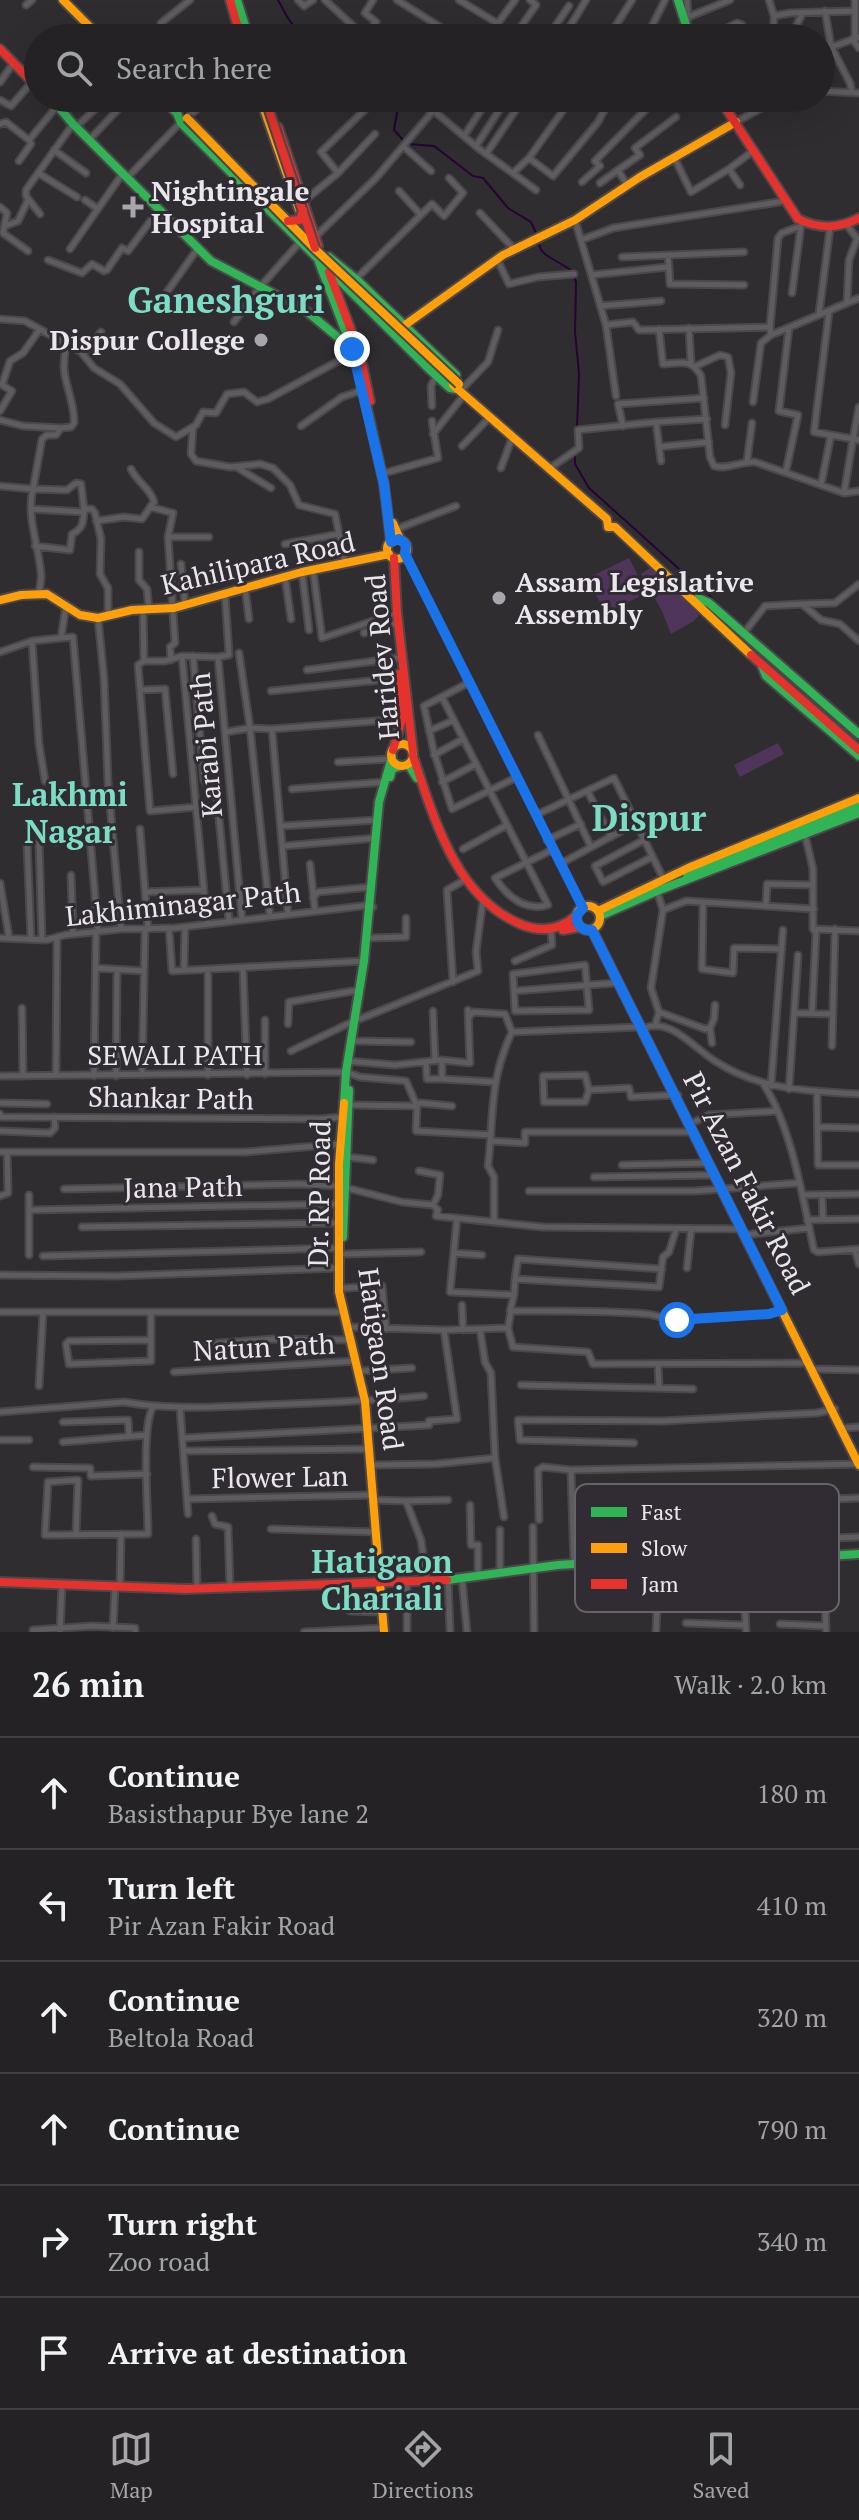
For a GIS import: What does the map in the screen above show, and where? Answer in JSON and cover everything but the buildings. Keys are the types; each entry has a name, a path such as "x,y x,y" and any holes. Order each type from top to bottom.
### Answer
{"main road":[{"path":"63,0 87,24"},
{"path":"72,0 96,24"},
{"path":"230,0 241,24"},
{"path":"237,0 241,24"},
{"path":"678,0 686,24"},
{"path":"0,49 24,74"},
{"path":"65,112 74,125 211,261 305,310 353,351"},
{"path":"177,112 489,417 613,521 859,756"},
{"path":"179,112 276,220 313,244 356,279 463,382 460,388"},
{"path":"270,112 318,260 353,351 395,540"},
{"path":"729,112 801,223 830,228 847,225 859,218"},
{"path":"183,117 302,242 460,388 553,466 859,742"},
{"path":"405,325 497,259 575,220 627,185 736,122"},
{"path":"276,220 286,216 300,220 302,207"},
{"path":"327,269 330,258"},
{"path":"318,260 337,283 450,388 460,388"},
{"path":"337,283 363,364 395,540"},
{"path":"395,540 406,545 405,554"},
{"name":"Haridev Road","path":"392,755 402,719 392,556 387,548 395,540"},
{"name":"Kahilipara Road","path":"103,617 171,608 302,572 405,554"},
{"path":"0,600 47,594 80,615 103,617"},
{"path":"698,598 746,631 859,734"},
{"name":"Haridev Road","path":"394,617 408,760"},
{"path":"837,734 859,750"},
{"path":"593,929 580,927 533,933 501,921 482,901 463,881 436,833 408,760 392,755 399,745 406,745 408,760 438,831 482,901 504,918 534,930 564,927 580,912 591,907 599,913"},
{"name":"Dr. RP Road","path":"386,1631 367,1401 344,1312 339,1268 339,1204 342,1117 372,906 377,820 392,755"},
{"path":"350,1061 356,1041 369,938 382,806 392,769 408,760"},
{"path":"599,913 859,798"},
{"path":"599,913 859,805"},
{"path":"666,883 859,813"},
{"path":"580,912 580,927"},
{"path":"593,929 599,923 599,913"},
{"path":"593,929 642,1027"},
{"name":"Pir Azan Fakir Road","path":"593,929 725,1189 782,1310 859,1457"},
{"name":"Hatigaon Road","path":"344,1312 341,1187 346,1157 348,1073"},
{"name":"Pir Azan Fakir Road","path":"676,1095 714,1175 725,1189"},
{"name":"Pir Azan Fakir Road","path":"744,1233 811,1367"},
{"name":"Hatigaon Road","path":"349,1328 361,1371"},
{"name":"Pir Azan Fakir Road","path":"834,1410 859,1465"},
{"name":"Hatigaon Road","path":"369,1430 386,1631"},
{"path":"839,1555 859,1554"},
{"path":"0,1582 197,1588 384,1583 462,1579 574,1564"}],"street":[{"path":"26,5 32,0"},
{"path":"161,23 190,0"},
{"path":"298,0 304,6 313,0"},
{"path":"325,0 351,24"},
{"path":"373,0 365,13 375,24"},
{"path":"397,0 436,24"},
{"path":"459,0 497,23 515,0"},
{"path":"523,24 536,5 530,0"},
{"path":"571,24 586,0"},
{"path":"617,24 632,0"},
{"path":"653,24 665,0"},
{"path":"687,0 688,24"},
{"path":"688,17 730,0"},
{"path":"769,0 774,24"},
{"path":"855,0 855,38 859,48"},
{"path":"557,24 569,6"},
{"path":"825,11 827,24"},
{"path":"774,16 854,11"},
{"path":"797,24 803,12"},
{"path":"835,45 855,38"},
{"path":"835,54 855,93 835,92"},
{"path":"0,82 13,64"},
{"path":"0,100 11,106 24,95"},
{"path":"29,140 49,112"},
{"path":"40,214 26,190 74,125 90,112"},
{"path":"89,140 116,112"},
{"path":"70,249 125,176 190,112"},
{"path":"338,173 321,152 363,112"},
{"path":"234,322 260,287 313,244 433,112"},
{"path":"438,112 486,154 536,190"},
{"path":"464,136 480,112"},
{"path":"476,146 498,112"},
{"path":"486,154 514,112"},
{"path":"513,173 529,158 562,112"},
{"path":"529,158 553,176 603,112"},
{"path":"582,182 600,166 595,161 643,112"},
{"path":"736,122 749,112"},
{"path":"600,183 640,155 635,148 676,117"},
{"path":"0,124 6,122 29,140 31,144 19,161"},
{"path":"302,207 375,134"},
{"path":"405,146 431,171"},
{"path":"54,150 86,173"},
{"path":"674,157 691,192 754,150"},
{"path":"729,169 740,185"},
{"path":"618,170 627,185"},
{"path":"38,173 77,197"},
{"path":"356,279 432,204 444,216 463,193 449,178"},
{"path":"399,191 421,215"},
{"path":"5,226 18,221 29,199"},
{"path":"85,200 98,209"},
{"path":"581,240 613,228 786,200"},
{"path":"0,207 7,213 3,233 28,251"},
{"path":"48,260 82,273 92,264 107,270 122,248 128,251 131,248 140,232 160,210"},
{"path":"480,213 514,249"},
{"path":"575,220 606,325 616,396"},
{"path":"792,293 801,223"},
{"path":"771,335 778,238 801,223"},
{"path":"847,225 858,240 849,260 847,303"},
{"path":"819,315 830,228"},
{"path":"155,301 160,302 198,248"},
{"path":"622,257 744,252"},
{"path":"668,256 670,284 744,285"},
{"path":"497,259 509,284 538,277 574,274"},
{"path":"591,275 668,267"},
{"path":"753,402 761,343 771,335 859,298"},
{"path":"600,306 661,301"},
{"path":"829,311 814,432 856,439"},
{"path":"0,319 25,321 83,354 94,368 120,384 154,423 176,437 193,427 203,412 216,413 227,394 244,392 257,402 268,399 353,351"},
{"path":"606,325 633,322 639,330 770,327"},
{"path":"786,471 798,415 779,411 789,327"},
{"path":"689,328 693,364 701,376 714,466 729,468 747,461 786,471 844,493 859,491"},
{"path":"0,411 12,391 1,385 10,361 23,353 40,329"},
{"path":"659,329 663,364 693,364 720,355 728,357 731,373 725,425"},
{"path":"432,435 460,388 488,362 498,330"},
{"path":"83,354 101,332"},
{"path":"0,420 23,426 71,427 74,414 64,376 67,345"},
{"path":"432,406 431,386 437,375"},
{"path":"301,426 342,397 363,390"},
{"path":"623,426 618,404 704,398"},
{"path":"844,493 856,439 859,407"},
{"path":"462,446 489,417"},
{"path":"553,466 576,449 578,430 707,419"},
{"path":"388,472 438,458 432,421"},
{"path":"656,422 661,461"},
{"path":"747,461 752,423"},
{"path":"193,427 191,454 196,461 235,467 260,464 273,468 290,485 299,505 335,514 346,564"},
{"path":"39,594 41,574 35,546 33,489 42,439 47,435 56,435 61,428"},
{"path":"821,485 831,435"},
{"path":"501,468 512,437"},
{"path":"659,447 709,442"},
{"path":"235,467 271,488"},
{"path":"96,521 124,517 142,519 154,502 131,469"},
{"path":"0,486 67,490 76,483 81,484 83,524 80,530 72,534 70,550 35,546"},
{"path":"394,530 456,506"},
{"path":"150,507 173,513 168,537 175,643 170,647 171,660"},
{"path":"32,509 92,509 101,539 100,574 108,588 103,617 108,782 121,929"},
{"path":"285,544 339,534"},
{"path":"168,537 209,537"},
{"path":"139,552 139,580 147,589 144,661"},
{"path":"405,554 560,864 580,912"},
{"path":"181,564 185,605"},
{"path":"313,570 322,638 394,617"},
{"path":"302,572 309,630"},
{"path":"285,577 291,619"},
{"path":"746,631 765,606 835,603 859,584"},
{"path":"245,588 249,619"},
{"path":"218,657 229,655 225,594"},
{"path":"802,604 821,620 840,624 859,641"},
{"path":"61,638 66,606"},
{"path":"364,633 394,617"},
{"path":"0,652 32,641 73,637 97,932 94,1076"},
{"path":"32,641 39,744 45,781"},
{"path":"239,653 270,916"},
{"path":"182,656 171,660 144,661 138,665 150,811 196,807"},
{"name":"Karabi Path","path":"207,924 182,656 218,657 242,919"},
{"path":"193,656 204,780 217,797 229,921"},
{"path":"307,670 397,658"},
{"path":"271,691 400,678"},
{"path":"470,682 424,706 434,755 452,809 517,777"},
{"path":"140,690 165,689 173,774"},
{"path":"442,697 463,739 476,764 489,790 526,862 548,905 523,905 514,900 495,878 526,862 552,850"},
{"path":"226,732 402,719"},
{"path":"429,731 454,720"},
{"path":"272,729 288,914"},
{"path":"538,735 591,847"},
{"path":"434,755 463,739"},
{"path":"338,762 392,755"},
{"path":"442,782 476,764"},
{"path":"536,815 614,778 666,883"},
{"path":"292,789 384,782"},
{"path":"588,792 611,837"},
{"path":"281,826 377,820"},
{"path":"560,864 636,823"},
{"path":"547,840 581,824"},
{"path":"463,849 507,825"},
{"path":"140,829 147,929 142,1075"},
{"path":"805,835 811,853 813,929 816,933 812,1013"},
{"path":"283,846 376,838"},
{"path":"54,842 89,840"},
{"path":"644,840 595,866 596,871 603,882 652,857"},
{"path":"27,842 31,939"},
{"path":"39,842 42,940"},
{"path":"310,864 315,911"},
{"path":"71,875 73,934"},
{"path":"453,982 447,890 463,881"},
{"path":"0,883 9,937"},
{"path":"766,906 767,884 813,885"},
{"path":"313,898 318,892 326,890 371,886"},
{"path":"145,892 204,890"},
{"path":"655,1026 659,1012 651,988 663,910 657,891"},
{"path":"291,1051 357,1019 478,971 476,952 482,901"},
{"path":"663,910 686,901 814,909"},
{"path":"703,902 702,969 733,973 734,948 782,949"},
{"name":"Lakhiminagar Path","path":"0,938 42,940 121,929 185,927 372,906"},
{"path":"369,938 406,937 406,918"},
{"path":"184,967 185,927"},
{"path":"169,928 171,970 208,971 364,961"},
{"path":"813,929 859,931"},
{"path":"832,1046 835,929"},
{"path":"783,930 767,1085 778,1111 815,1251 857,1250 859,1264"},
{"path":"515,961 552,945 551,932"},
{"path":"56,1075 57,937"},
{"path":"789,1089 798,955"},
{"path":"585,965 589,1010 515,1011 514,991 513,974 585,965"},
{"path":"96,968 144,971"},
{"path":"243,969 247,1075"},
{"path":"116,1076 117,970"},
{"path":"208,971 208,1075"},
{"path":"514,991 618,982"},
{"path":"288,1024 289,1002 359,990"},
{"path":"712,1043 710,1028 715,1005"},
{"path":"22,1008 23,1076"},
{"path":"350,1061 395,1065 439,1061 470,1063 468,1010"},
{"path":"433,1011 442,1079"},
{"path":"469,1018 473,1012 505,1014 512,1032 500,1056 494,1082 488,1166 494,1177 494,1222"},
{"path":"659,1012 705,1029 710,1028"},
{"path":"795,1013 833,1014"},
{"path":"265,1020 265,1074"},
{"path":"512,1032 668,1028 716,1063 767,1085 859,1094"},
{"path":"356,1041 411,1042"},
{"path":"426,1062 427,1079 494,1082"},
{"name":"SEWALI PATH","path":"0,1076 348,1073 406,1081 417,1106"},
{"path":"585,1075 589,1090 585,1102 544,1102 543,1076 585,1075"},
{"path":"589,1090 629,1088 631,1097 676,1095"},
{"path":"817,1091 818,1165 859,1165"},
{"path":"0,1103 47,1104"},
{"path":"349,1105 417,1106 420,1103 452,1106"},
{"path":"417,1106 416,1131 525,1143 525,1132 693,1132"},
{"path":"696,1121 709,1115 778,1111"},
{"name":"Shankar Path","path":"0,1115 342,1117"},
{"path":"0,1131 50,1133 55,1128 54,1117"},
{"path":"819,1127 859,1128"},
{"path":"0,1196 8,1193 4,1152 245,1152 340,1144"},
{"path":"346,1157 373,1160"},
{"path":"622,1165 708,1163"},
{"path":"419,1171 440,1175 438,1195 433,1205"},
{"path":"594,1177 714,1175"},
{"path":"529,1191 725,1189 798,1183"},
{"path":"64,1189 299,1184 341,1187 402,1202 433,1205 438,1210 436,1216 543,1227 744,1233 809,1228"},
{"path":"802,1195 859,1194"},
{"path":"29,1195 29,1255"},
{"path":"822,1195 823,1220"},
{"name":"Jana Path","path":"29,1210 339,1204"},
{"path":"457,1218 450,1292 514,1295"},
{"path":"807,1220 859,1219"},
{"path":"82,1227 339,1223"},
{"path":"515,1279 659,1287 663,1257 669,1252 676,1230"},
{"path":"687,1268 691,1230"},
{"path":"43,1256 421,1252"},
{"path":"454,1253 482,1255"},
{"path":"662,1269 518,1259 508,1328 511,1346 588,1352 593,1364 859,1370"},
{"path":"0,1275 115,1276 339,1268"},
{"path":"344,1288 382,1286 386,1329"},
{"path":"462,1305 463,1330"},
{"path":"510,1313 655,1314 663,1320 677,1320 769,1314 782,1310"},
{"path":"0,1312 344,1312"},
{"path":"39,1386 43,1313"},
{"path":"150,1340 69,1341 66,1344 69,1364 151,1361 151,1313"},
{"path":"349,1328 508,1328"},
{"path":"480,1329 485,1362 491,1373 495,1458 504,1517"},
{"path":"183,1438 369,1430 429,1425 429,1421 457,1419 444,1330"},
{"path":"207,1344 274,1339 351,1340"},
{"name":"Natun Path","path":"174,1372 357,1361"},
{"path":"658,1365 659,1388"},
{"path":"361,1371 412,1368"},
{"path":"521,1385 693,1389"},
{"path":"0,1412 111,1403 180,1407 367,1401 424,1396"},
{"path":"76,1534 78,1480 48,1482 45,1535 148,1534 147,1435 148,1414 153,1406"},
{"path":"180,1407 188,1514"},
{"path":"634,1443 520,1440 518,1420 663,1421 834,1410"},
{"path":"63,1422 128,1420 129,1436"},
{"path":"845,1428 859,1427"},
{"path":"63,1442 147,1435"},
{"path":"0,1440 29,1440"},
{"path":"184,1451 369,1449"},
{"path":"374,1465 436,1464 495,1458"},
{"path":"539,1520 538,1470 543,1467 571,1470 859,1465"},
{"path":"33,1467 90,1468 91,1476 147,1474"},
{"path":"571,1470 574,1564"},
{"path":"839,1499 859,1498"},
{"name":"Flower Lan","path":"187,1499 448,1500"},
{"path":"406,1501 421,1540 427,1581"},
{"path":"470,1505 471,1545 478,1545 478,1576"},
{"path":"212,1516 215,1524 228,1527 230,1587"},
{"path":"533,1527 534,1632"},
{"path":"271,1529 376,1532"},
{"path":"500,1530 500,1573"},
{"path":"113,1628 121,1534"},
{"path":"839,1537 859,1537"},
{"path":"196,1539 197,1588"},
{"path":"448,1579 450,1631"},
{"path":"462,1579 467,1632"},
{"path":"407,1582 407,1632"},
{"path":"60,1631 62,1585"},
{"path":"350,1611 383,1612"},
{"path":"656,1632 657,1612"},
{"path":"686,1623 745,1629"},
{"path":"780,1624 826,1629"},
{"path":"33,1632 113,1628 135,1628 135,1632"},
{"path":"304,1632 386,1631"}],"shaded area":[{"path":"629,558 647,593 605,613 588,578"},
{"path":"650,568 688,600 699,615 671,634 641,574"},
{"path":"778,743 784,754 740,777 734,765"}],"waterway":[{"path":"278,0 292,24"},
{"path":"397,112 394,130 404,141"},
{"path":"409,144 434,146 473,176 483,178 508,208 531,222 537,235"},
{"path":"538,241 546,255 571,270 576,282 577,428"},
{"path":"575,454 575,464 589,488 756,638"},
{"path":"833,705 859,728"}],"traffic: fast":[{"path":"237,0 245,24"},
{"path":"678,0 686,24"},
{"path":"63,112 211,261 305,310 352,349"},
{"path":"176,112 181,123 428,368 450,388 456,389"},
{"path":"329,257 456,375"},
{"path":"319,262 356,359 384,484 391,542"},
{"path":"698,598 709,603 859,734"},
{"path":"762,666 766,676 859,756"},
{"path":"344,1103 364,961 379,802 392,757"},
{"path":"408,764 417,778"},
{"path":"390,777 392,769 401,766"},
{"path":"687,874 859,805"},
{"path":"600,916 859,813"},
{"path":"343,1237 349,1090"},
{"path":"839,1555 859,1554"},
{"path":"447,1580 575,1564"}],"traffic: slow":[{"path":"63,0 87,24"},
{"path":"265,112 301,215"},
{"path":"187,118 315,249 459,384"},
{"path":"405,325 503,255 575,220 640,177 736,122"},
{"path":"453,385 607,519 608,527 615,527 751,655"},
{"path":"393,523 400,539"},
{"path":"397,539 404,542 407,549 404,556 397,559 390,556 387,549 390,542 397,539"},
{"path":"0,600 47,594 80,615 98,618 132,610 174,608 302,572 389,554"},
{"path":"402,744 413,755 402,766 391,755 402,744"},
{"path":"598,911 688,868 859,798"},
{"path":"588,906 599,913 600,918 593,929 588,930 577,923 576,918 583,907 588,906"},
{"path":"592,930 859,1465"},
{"path":"344,1103 339,1164 339,1292 365,1401 384,1632"}],"traffic: jam":[{"path":"230,0 237,24"},
{"path":"0,49 24,74"},
{"path":"270,112 315,248"},
{"path":"728,112 798,219 813,225 828,226 859,218"},
{"path":"278,127 318,246"},
{"path":"288,221 300,220 303,210"},
{"path":"329,272 360,354 370,401"},
{"path":"394,558 413,752"},
{"path":"751,655 859,750"},
{"path":"393,750 402,719 399,674"},
{"path":"413,756 450,853 479,895 520,924 535,928 557,927 577,915"},
{"path":"563,930 580,927"},
{"path":"0,1582 186,1589 447,1580"}],"place":[{"name":"Nightingale Hospital","path":"133,207"},
{"name":"Dispur College","path":"261,340"},
{"name":"Assam Legislative Assembly","path":"499,598"}],"district":[{"name":"Ganeshguri","path":"226,300"},
{"name":"Lakhmi Nagar","path":"70,814"},
{"name":"Dispur","path":"649,818"},
{"name":"Hatigaon Chariali","path":"382,1580"}],"route":[{"path":"352,349 384,484 391,542 399,539 406,545 405,554 583,908 576,918 578,924 583,929 592,930 782,1310 769,1314 677,1320"}]}
